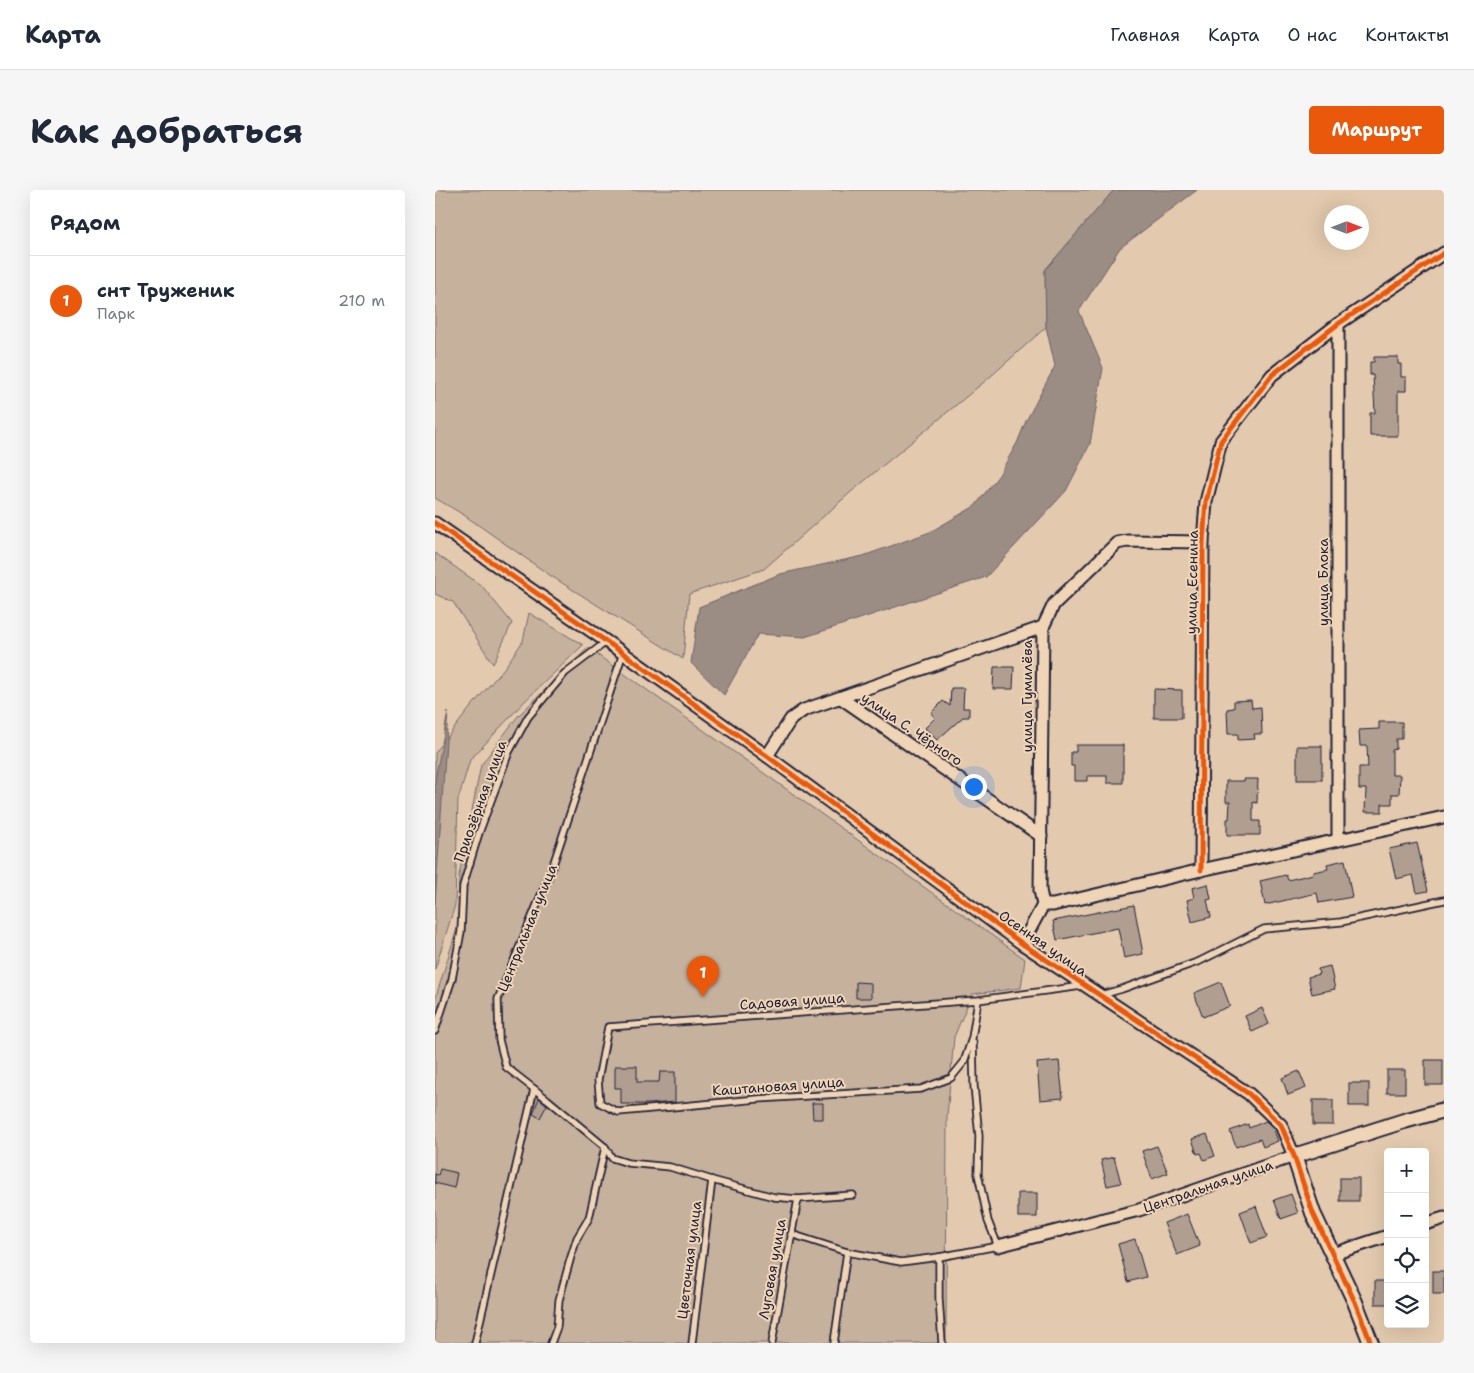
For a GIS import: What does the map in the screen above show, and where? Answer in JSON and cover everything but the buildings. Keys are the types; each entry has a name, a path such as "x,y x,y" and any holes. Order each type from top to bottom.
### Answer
{"street":[{"name":"улица Есенина","path":"1201,870 1203,542 1206,502 1221,441 1272,375 1338,324 1444,253"},
{"name":"улица Блока","path":"1338,324 1338,840"},
{"name":"Осенняя улица","path":"435,523 623,653 767,756 1024,945 1249,1094 1281,1125 1294,1156"},
{"name":"улица Гумилёва","path":"1043,905 1040,890 1043,627 1055,604 1117,543 1127,540 1203,542"},
{"path":"767,756 791,720 804,710 1043,627"},
{"name":"улица С. Чёрного","path":"841,698 1041,836"},
{"path":"1024,945 1043,905 1444,817"},
{"name":"Центральная улица","path":"997,1246 1139,1210 1294,1156 1444,1110"},
{"path":"1294,1156 1313,1213 1355,1302 1371,1343"},
{"path":"1429,1223 1444,1218"},
{"path":"1333,1254 1384,1237"}],"lane":[{"name":"Приозёрная улица","path":"435,1031 452,979 461,932 463,886 479,833 509,752 528,718 565,673 606,642"},
{"name":"Центральная улица","path":"623,653 551,871 498,999 499,1040 506,1068 605,1147 612,1158 628,1163 670,1167 774,1197 798,1199 853,1195"},
{"path":"1099,995 1122,990 1201,961 1264,929 1341,922 1444,900"},
{"name":"Осенняя улица","path":"978,1000 1084,985"},
{"name":"Садовая улица","path":"608,1027 978,1000"},
{"name":"Каштановая улица","path":"608,1027 598,1080 600,1103 618,1112 758,1099 921,1089 951,1078 963,1062 972,1038 978,1000"},
{"path":"791,1234 847,1252 901,1262 997,1246 988,1221 978,1174 979,1136 972,1038"},
{"path":"475,1343 534,1089"},
{"path":"551,1343 557,1327 559,1300 577,1238 589,1218 605,1147"},
{"name":"Цветочная улица","path":"692,1343 712,1180"},
{"name":"Луговая улица","path":"772,1343 798,1199"},
{"path":"834,1343 847,1252"},
{"path":"939,1257 942,1343"}],"shaded area":[{"path":"435,190 1114,190 1045,270 1046,327 990,377 851,492 764,569 689,594 683,659 551,576 464,515 435,498"},
{"path":"1114,190 1197,190 1120,248 1079,311 1103,368 1090,444 1066,491 986,577 805,637 758,634 724,695 691,663 699,607 780,574 863,556 930,532 975,506 999,475 1055,366 1046,327 1045,270"},
{"path":"435,553 482,586 512,623 493,664 453,602 435,594"},
{"path":"529,613 583,645 523,703 470,760 458,800 455,905 435,969 435,753 505,667 523,641"},
{"path":"588,648 1025,959 1021,988 972,994 954,1037 947,1116 946,1343 435,1343 435,1000 458,925 459,875 481,765 518,716"},
{"path":"448,712 435,904 435,780"}],"cycle path":[{"path":"1201,870 1203,542 1206,502 1221,441 1272,375 1338,324 1444,253"},
{"path":"435,523 623,653 767,756 1024,945 1249,1094 1281,1125 1294,1156 1313,1213 1355,1302 1371,1343"}],"place":[{"name":"снт Труженик","path":"703,997"}]}
